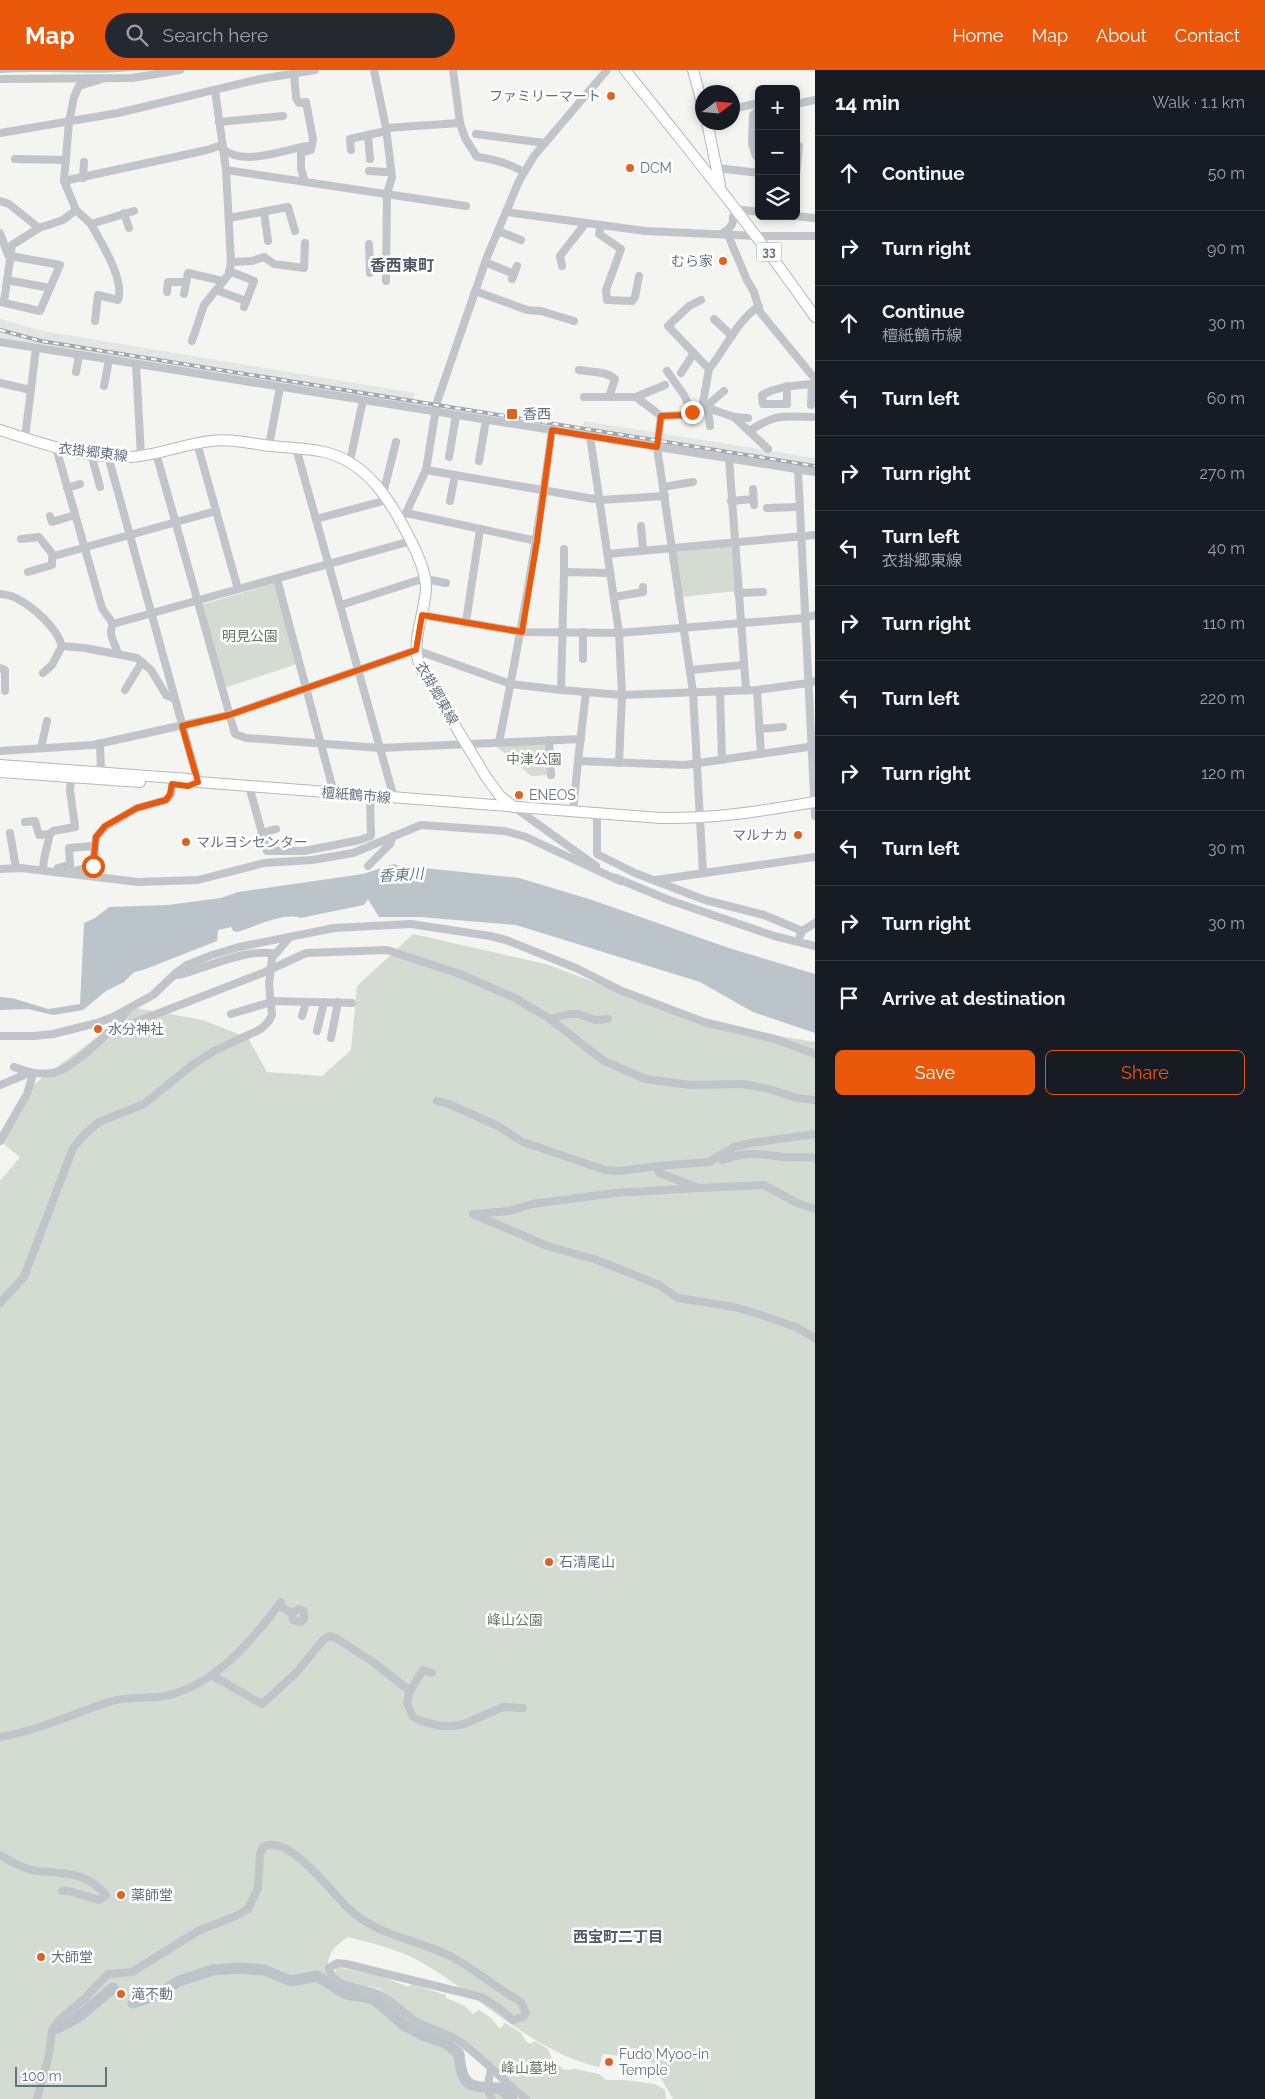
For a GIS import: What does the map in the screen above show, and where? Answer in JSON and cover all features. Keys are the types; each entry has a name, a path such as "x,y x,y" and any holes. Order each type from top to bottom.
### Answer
{"main road":[{"name":"33","path":"625,70 683,142 709,167 747,234 815,317"},
{"path":"694,70 698,85"},
{"path":"707,130 709,167"},
{"name":"33","path":"709,167 722,203 737,215"},
{"name":"33","path":"720,189 722,203"},
{"name":"33","path":"747,234 766,255 815,323"},
{"name":"衣掛郷東線","path":"0,430 56,448 108,456 140,456 197,443 228,440 296,448 326,453 350,462 367,474 402,515 425,579 422,615 416,650 417,660 486,777 500,796 514,807"},
{"name":"檀紙鶴市線","path":"0,765 514,807"},
{"name":"檀紙鶴市線","path":"0,772 188,786 198,782"},
{"path":"514,807 699,819 814,802"}],"street":[{"path":"0,79 132,78 180,70"},
{"path":"0,133 118,114 260,79 315,70"},
{"path":"374,70 386,129 392,177 387,194 386,281"},
{"path":"453,70 460,123 465,138 477,157 503,162 524,172"},
{"path":"537,541 480,528 402,515 426,470 435,412 485,262 524,172 545,142 607,70"},
{"path":"294,73 296,98 299,103 306,102 313,139 312,150 301,153 301,169 305,182"},
{"path":"95,321 98,295 118,300 120,292 115,272 91,224 76,210 64,181 69,122 74,96 79,86 102,79"},
{"path":"192,341 204,305 223,281 229,271 231,262 226,170 215,90"},
{"path":"800,103 815,100"},
{"path":"740,107 755,104"},
{"path":"755,113 753,115 752,144 755,153"},
{"path":"219,122 284,116"},
{"path":"351,150 350,139 386,129 460,123"},
{"path":"476,134 485,139 511,142 545,142"},
{"path":"368,135 370,160"},
{"path":"64,181 223,147 233,155 240,156 270,155 290,148 311,146"},
{"path":"15,159 66,160"},
{"path":"83,178 84,162"},
{"path":"709,167 755,173"},
{"path":"226,170 466,206"},
{"path":"369,171 386,172 391,170"},
{"path":"0,201 9,204 39,228"},
{"path":"229,218 288,207 295,231"},
{"path":"0,256 10,258 60,265 40,310 2,302 7,280 10,258 12,245 39,228 63,220 76,210"},
{"path":"91,224 134,211"},
{"path":"264,212 268,241"},
{"path":"506,212 601,226 728,235 815,236"},
{"path":"124,213 128,228"},
{"path":"719,234 730,229 737,215 755,213"},
{"path":"800,217 815,218"},
{"path":"562,266 560,256 585,224"},
{"path":"601,226 599,234 621,249 606,290 607,300 632,300 639,276"},
{"path":"498,231 521,240"},
{"path":"0,233 10,258"},
{"path":"728,235 746,280 754,292 760,312 814,382 811,405"},
{"path":"231,262 252,261 264,257 274,264 304,268 305,243"},
{"path":"369,244 370,273"},
{"path":"369,253 386,252"},
{"path":"485,262 514,273"},
{"path":"216,290 245,304 254,281 229,271"},
{"path":"184,294 188,273 223,281"},
{"path":"7,280 50,288"},
{"path":"168,292 168,282 185,282"},
{"path":"476,291 526,310 541,311 574,321"},
{"path":"701,300 689,306 668,326 709,369"},
{"path":"710,426 706,408 709,369 741,321 759,306"},
{"path":"714,319 732,336"},
{"path":"0,342 815,472"},
{"path":"25,438 36,348"},
{"path":"681,374 694,353"},
{"path":"76,372 79,355"},
{"path":"104,386 109,360"},
{"path":"136,364 140,456"},
{"path":"667,371 684,395 692,412"},
{"path":"582,374 613,376 615,379 608,397"},
{"path":"584,397 636,397 661,387 654,379"},
{"path":"787,386 787,404 766,406 763,404 762,396 776,388 787,386 814,382"},
{"path":"0,384 31,390"},
{"path":"269,446 280,387"},
{"path":"706,408 724,391"},
{"path":"636,397 661,416 684,415 706,408 734,417 748,418"},
{"path":"350,462 363,400"},
{"path":"784,404 785,416"},
{"path":"449,456 456,415"},
{"path":"661,416 657,447 693,692 702,873"},
{"path":"749,431 769,418 785,416 812,418"},
{"path":"734,417 768,448"},
{"path":"479,461 486,420"},
{"path":"499,742 522,632 552,430"},
{"path":"590,436 619,633 622,695 619,763"},
{"path":"316,519 385,497 396,442"},
{"path":"197,443 238,590"},
{"path":"56,448 102,608 113,624"},
{"path":"296,448 394,798"},
{"path":"156,453 196,601 235,734 240,737 380,748 580,739"},
{"path":"94,454 93,461 100,487"},
{"path":"108,456 150,614 198,782"},
{"path":"729,458 746,690"},
{"path":"798,469 805,618 812,682 815,816"},
{"path":"426,470 600,500 665,496"},
{"path":"450,501 454,475"},
{"path":"663,486 693,482"},
{"path":"67,488 80,484"},
{"path":"732,501 753,502 753,489"},
{"path":"767,508 799,506"},
{"path":"54,556 216,511"},
{"path":"50,516 52,522 75,515"},
{"path":"641,526 643,550"},
{"path":"466,622 480,528"},
{"path":"608,554 815,535"},
{"path":"21,539 40,537 54,556"},
{"path":"113,624 411,541"},
{"path":"561,690 564,549"},
{"path":"28,572 52,565 52,558 54,556"},
{"path":"564,572 610,573"},
{"path":"277,578 334,793"},
{"path":"341,606 425,579 446,583"},
{"path":"614,597 643,592 643,587"},
{"path":"738,593 763,592"},
{"path":"0,594 14,597 33,610 55,630 62,646"},
{"path":"422,615 522,632 619,633 741,624 805,618 815,615"},
{"path":"113,624 111,628 112,637 118,654"},
{"path":"583,632 584,660"},
{"path":"62,646 85,648 137,658 155,675 166,695 175,699"},
{"path":"43,673 52,665 62,646"},
{"path":"0,751 100,743 229,715 416,650 511,684 622,695 757,690 812,682"},
{"path":"125,690 142,662"},
{"path":"690,670 743,665"},
{"path":"0,668 5,670 5,691"},
{"path":"757,690 761,754"},
{"path":"720,691 722,760"},
{"path":"573,812 586,692"},
{"path":"40,748 47,721"},
{"path":"759,729 783,727"},
{"path":"549,740 551,776"},
{"path":"100,743 101,772"},
{"path":"578,762 696,764 813,746"},
{"path":"26,822 35,820 39,835 76,827 70,790 71,777"},
{"path":"66,873 92,868 96,837 105,826 137,808 166,800 170,794 172,784"},
{"path":"249,786 267,851 270,852 286,850 304,851 360,840 371,836 370,796"},
{"path":"514,807 557,836 593,865 620,881"},
{"path":"596,813 597,854 634,873 704,900 764,915 802,930"},
{"path":"0,869 16,868 55,871 138,882 198,880 264,863 340,856 368,848 421,825 505,831 526,837 620,881 774,936 815,946"},
{"path":"262,833 276,829"},
{"path":"10,833 16,868"},
{"path":"44,870 44,859 50,834"},
{"path":"368,866 390,844 394,836"},
{"path":"55,871 70,865 69,848 94,846"},
{"path":"654,880 815,857"},
{"path":"352,926 371,918"},
{"path":"799,942 802,930 815,923"},
{"path":"0,1036 34,1036 79,1029 128,1010 153,995 174,975 188,965 239,947 316,930 352,926 422,925 506,940 569,965 622,991 704,1022 775,1039 815,1054"},
{"path":"0,1303 24,1277 73,1148 82,1136 99,1122 144,1104 192,1065 214,1051 261,1030 272,1015 269,984 272,958 290,937"},
{"path":"110,1032 225,988 306,953 387,950 460,974 515,998 550,1019 604,1061 646,1079 690,1085 742,1084 769,1089 797,1098 815,1100"},
{"path":"174,975 210,964 265,952 275,954"},
{"path":"231,1014 271,1001 352,1003"},
{"path":"302,1016 306,1002"},
{"path":"317,1031 324,1002"},
{"path":"330,1038 338,1002"},
{"path":"14,1067 31,1073 52,1073 62,1069 84,1054 110,1032 128,1010"},
{"path":"550,1019 580,1014 595,1020 608,1019"},
{"path":"0,1085 31,1073"},
{"path":"0,1141 26,1094 31,1073"},
{"path":"438,1101 498,1126 523,1142 605,1170 619,1171 709,1162 734,1148 751,1143 815,1134"},
{"path":"718,1156 722,1160 745,1153 815,1158"},
{"path":"658,1166 658,1173 699,1188"},
{"path":"815,1209 797,1203 764,1185 615,1193 532,1204 508,1211 473,1214 550,1247 594,1259 627,1272 658,1285 678,1298 756,1314 796,1327 815,1338"},
{"path":"0,1737 48,1726 64,1718 113,1701 130,1697 164,1696 186,1690 212,1676 260,1629 280,1604 292,1613"},
{"path":"212,1676 262,1704 296,1673 324,1639 330,1636 373,1662 410,1691"},
{"path":"432,1673 423,1670 410,1691 407,1703 413,1717 420,1721 441,1726 454,1726 464,1724 503,1707 523,1708"},
{"path":"37,2099 49,2055 52,2030 58,2021 84,1999 108,1974 132,1972 198,1930 238,1915 248,1908 258,1888 260,1854 263,1847 272,1844 305,1862 316,1871 348,1908 374,1927 449,1955 521,2002 526,2012 523,2017 513,2020 499,2008 481,1997 346,1964 337,1963 329,1968 332,1977 336,1981 348,1986 370,1990 381,1995 417,2022 457,2040 526,2099"},
{"path":"0,1855 31,1870 69,1873 97,1884 106,1895 99,1900 69,1891 62,1891"},
{"path":"491,2069 487,2087 492,2099"}],"shaded area":[{"path":"0,319 43,331 415,393 412,405 0,338"},
{"path":"584,421 815,458 815,469 582,433"}],"green space":[{"path":"731,546 736,591 682,597 676,552"},
{"name":"明見公園","path":"276,583 297,664 224,688 201,605"},
{"name":"中津公園","path":"549,744 550,775 531,776 496,746"},
{"name":"峰山公園","path":"413,934 546,964 708,1025 815,1042 815,2099 673,2099 651,2061 603,2054 599,2067 575,2060 529,2036 419,1961 393,1950 348,1937 330,1955 328,1966 331,1980 343,1986 376,1996 413,2022 443,2036 463,2049 461,2062 464,2080 486,2095 497,2082 518,2099 0,2099 0,1181 20,1157 0,1141 30,1087 136,1008 203,1020 248,1038 267,1072 322,1076 351,1050 357,986"},
{"name":"峰山墓地","path":"337,1967 383,1977 408,1987 412,1984 446,1995 446,1998 463,2005 473,2014 479,2010 491,2018 500,2029 505,2023 521,2033 530,2044 535,2041 548,2049 552,2059 563,2069 575,2069 599,2074 606,2080 655,2084 665,2090 666,2099 531,2099 479,2055 420,2021 378,1988 346,1983 338,1978 335,1970"}],"water":[{"path":"0,70 140,70 105,73 0,73"},
{"name":"香東川","path":"394,864 419,875 424,868 519,878 589,899 729,948 815,974 815,1033 753,1012 700,982 516,925 420,917 379,917 368,899 364,905 300,918 278,918 238,932 233,931 231,927 218,930 217,941 134,972 124,982 106,991 83,1010 53,1015 28,1009 0,1010 0,997 12,998 48,1009 80,1004 84,923 95,918 109,907 168,905 221,898 238,892 363,874"}],"waterway":[{"path":"133,2003 158,1995 179,1981 213,1970 239,1968 264,1970 291,1981 317,1976 346,1994 371,1998 404,2025 422,2035 446,2043 459,2054 462,2074 469,2083 474,2086 500,2088 512,2099"},
{"path":"58,2028 77,2018 113,1988"}],"railway":[{"path":"0,330 41,341 815,466"}],"place":[{"name":"ファミリーマート","path":"611,96"},
{"name":"DCM","path":"630,168"},
{"name":"むら家","path":"723,261"},
{"name":"香西","path":"512,414"},
{"name":"ENEOS","path":"519,795"},
{"name":"マルナカ","path":"798,835"},
{"name":"マルヨシセンター","path":"186,842"},
{"name":"水分神社","path":"98,1029"},
{"name":"石清尾山","path":"549,1562"},
{"name":"薬師堂","path":"121,1895"},
{"name":"大師堂","path":"41,1957"},
{"name":"滝不動","path":"121,1994"},
{"name":"Fudo Myoo-in Temple","path":"609,2062"}],"district":[{"name":"香西東町","path":"402,265"},
{"name":"西宝町二丁目","path":"618,1937"}],"route":[{"path":"93,866 96,837 105,826 137,808 166,800 170,794 172,784 188,786 198,782 182,726 229,715 416,650 422,615 522,632 552,430 657,447 661,416 684,415 692,412"}]}
